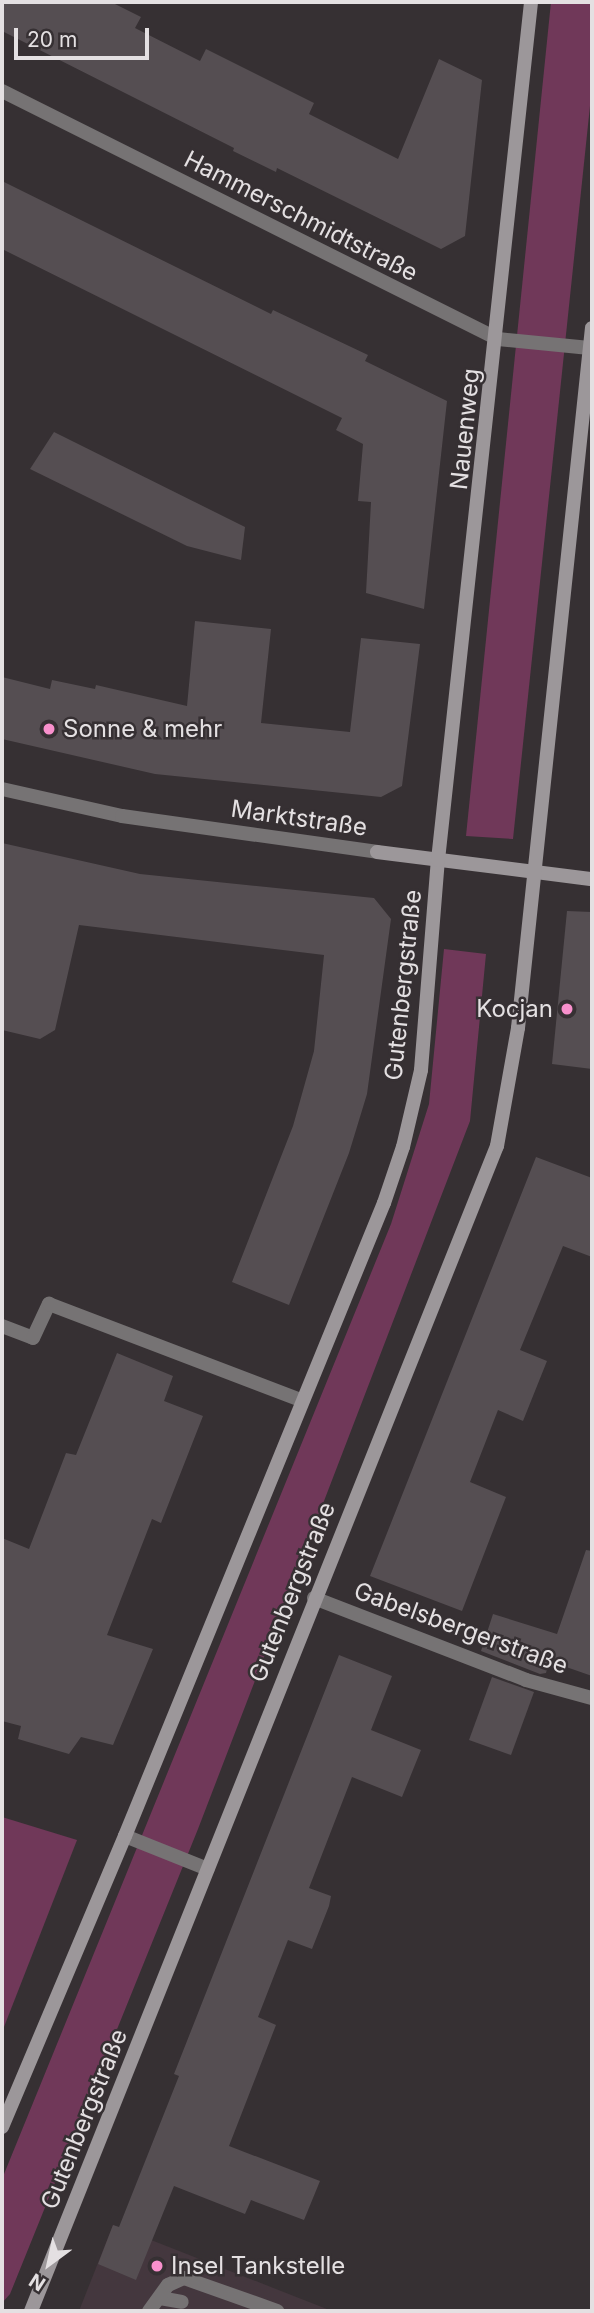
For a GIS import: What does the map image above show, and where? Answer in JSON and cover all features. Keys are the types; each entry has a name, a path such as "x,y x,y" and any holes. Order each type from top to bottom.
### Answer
{"street":[{"name":"Nauenweg","path":"438,860 498,340 531,2"},
{"name":"Hammerschmidtstraße","path":"2,91 498,340 590,348"},
{"path":"534,873 592,328"},
{"name":"Marktstraße","path":"2,789 122,816 592,879"},
{"name":"Gutenbergstraße","path":"2,2127 125,1836 403,1147 421,1070 438,860"},
{"name":"Gutenbergstraße","path":"31,2311 497,1146 518,1028 534,873"},
{"path":"2,1326 33,1338 48,1304 302,1400"},
{"name":"Gabelsbergerstraße","path":"314,1598 526,1680 592,1698"},
{"path":"125,1836 208,1869"},
{"path":"149,2311 174,2280 193,2279 277,2311"},
{"path":"160,2298 183,2302"}],"shaded area":[{"path":"551,2 592,2 592,87 513,839 466,836"},
{"path":"444,949 486,954 470,1121 198,1829 10,2294 2,2303 2,2179 391,1224 429,1104"},
{"path":"2,1817 77,1840 2,2032"},
{"name":"Insel Tankstelle","path":"113,2225 332,2311 79,2311"}],"building":[{"path":"2,2 111,2 141,17 135,28 200,61 206,49 314,103 309,114 398,159 439,59 482,80 465,236 441,249 277,168 276,172 233,151 234,148 2,31"},
{"path":"2,181 271,314 273,310 368,355 365,361 447,401 424,609 366,593 371,502 358,501 363,444 336,430 342,418 2,249"},
{"path":"54,432 245,527 241,560 187,546 30,469"},
{"path":"195,621 271,629 261,723 350,732 361,638 420,644 402,786 381,797 155,774 2,739 2,677 50,689 52,680 95,689 96,685 187,706"},
{"path":"2,843 140,874 374,898 391,919 367,1094 349,1153 289,1305 232,1282 293,1126 314,1051 324,955 79,925 55,1030 40,1039 2,1030"},
{"path":"567,911 592,912 592,1069 552,1064"},
{"path":"536,1157 592,1178 592,1257 563,1246 520,1350 547,1361 523,1421 498,1410 470,1482 506,1497 462,1611 370,1576"},
{"path":"117,1353 173,1376 164,1401 203,1416 161,1523 152,1519 107,1635 153,1649 113,1745 81,1737 69,1754 18,1739 21,1726 2,1721 2,1538 29,1549 66,1453 76,1455"},
{"path":"586,1550 592,1551 592,1676 549,1661 546,1673 540,1674 481,1651 493,1614 557,1634"},
{"path":"339,1655 392,1676 371,1730 421,1750 402,1797 352,1777 309,1888 331,1896 329,1906 312,1949 288,1940 258,2017 276,2025 229,2146 320,2181 304,2220 251,2200 245,2214 174,2186 136,2280 98,2264 113,2225 119,2227 179,2076 174,2074"},
{"path":"492,1677 534,1692 511,1755 469,1740"}],"place":[{"name":"Sonne & mehr","path":"49,729"},
{"name":"Kocjan","path":"567,1009"},
{"name":"Insel Tankstelle","path":"157,2266"}]}
